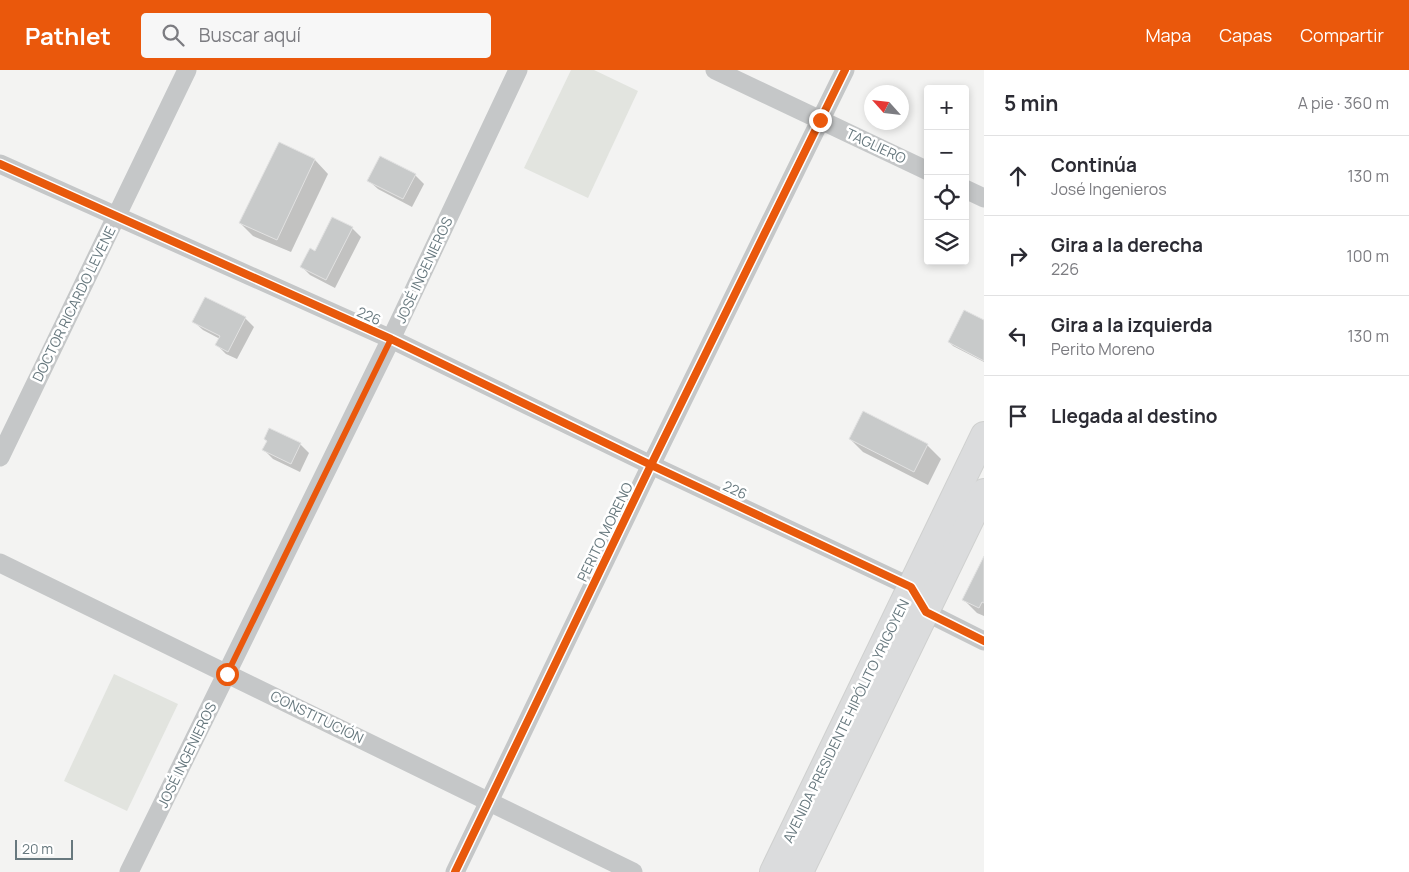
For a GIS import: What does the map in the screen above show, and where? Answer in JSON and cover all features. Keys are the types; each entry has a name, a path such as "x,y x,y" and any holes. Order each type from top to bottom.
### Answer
{"street":[{"name":"DOCTOR RICARDO LEVENE","path":"0,457 187,70"},
{"name":"JOSÉ INGENIEROS","path":"129,872 391,339 518,70"},
{"name":"TAGLIERO","path":"715,70 924,169"},
{"name":"PERITO MORENO","path":"455,872 651,465 845,70"},
{"name":"226","path":"0,164 391,339 651,465 911,587"},
{"path":"969,191 984,198"},
{"name":"AVENIDA PRESIDENTE HIPÓLITO YRIGOYEN","path":"773,872 984,435"},
{"name":"AVENIDA PRESIDENTE HIPÓLITO YRIGOYEN","path":"800,872 984,492"},
{"name":"CONSTITUCIÓN","path":"0,563 633,872"},
{"path":"911,587 926,612 984,640"}],"shaded area":[{"path":"571,70 594,70 638,91 588,198 524,168"},
{"path":"114,674 178,704 127,811 64,781"}],"building":[{"path":"279,142 315,159 277,240 239,223"},
{"path":"380,156 416,174 403,199 367,181"},
{"path":"332,217 353,227 326,280 300,267 310,248 315,251"},
{"path":"205,297 246,317 228,352 215,345 220,336 192,322"},
{"path":"964,310 984,320 984,361 948,342"},
{"path":"863,411 928,444 914,472 849,439"},
{"path":"269,428 301,443 291,464 262,450 267,441 264,439"},
{"path":"984,556 984,603 982,602 979,608 962,600"}],"cycle path":[{"path":"455,872 651,465 845,70"},
{"path":"0,164 391,339 651,465 911,587 926,612 984,641"}],"route":[{"path":"227,674 391,339 651,465 820,120"}]}
